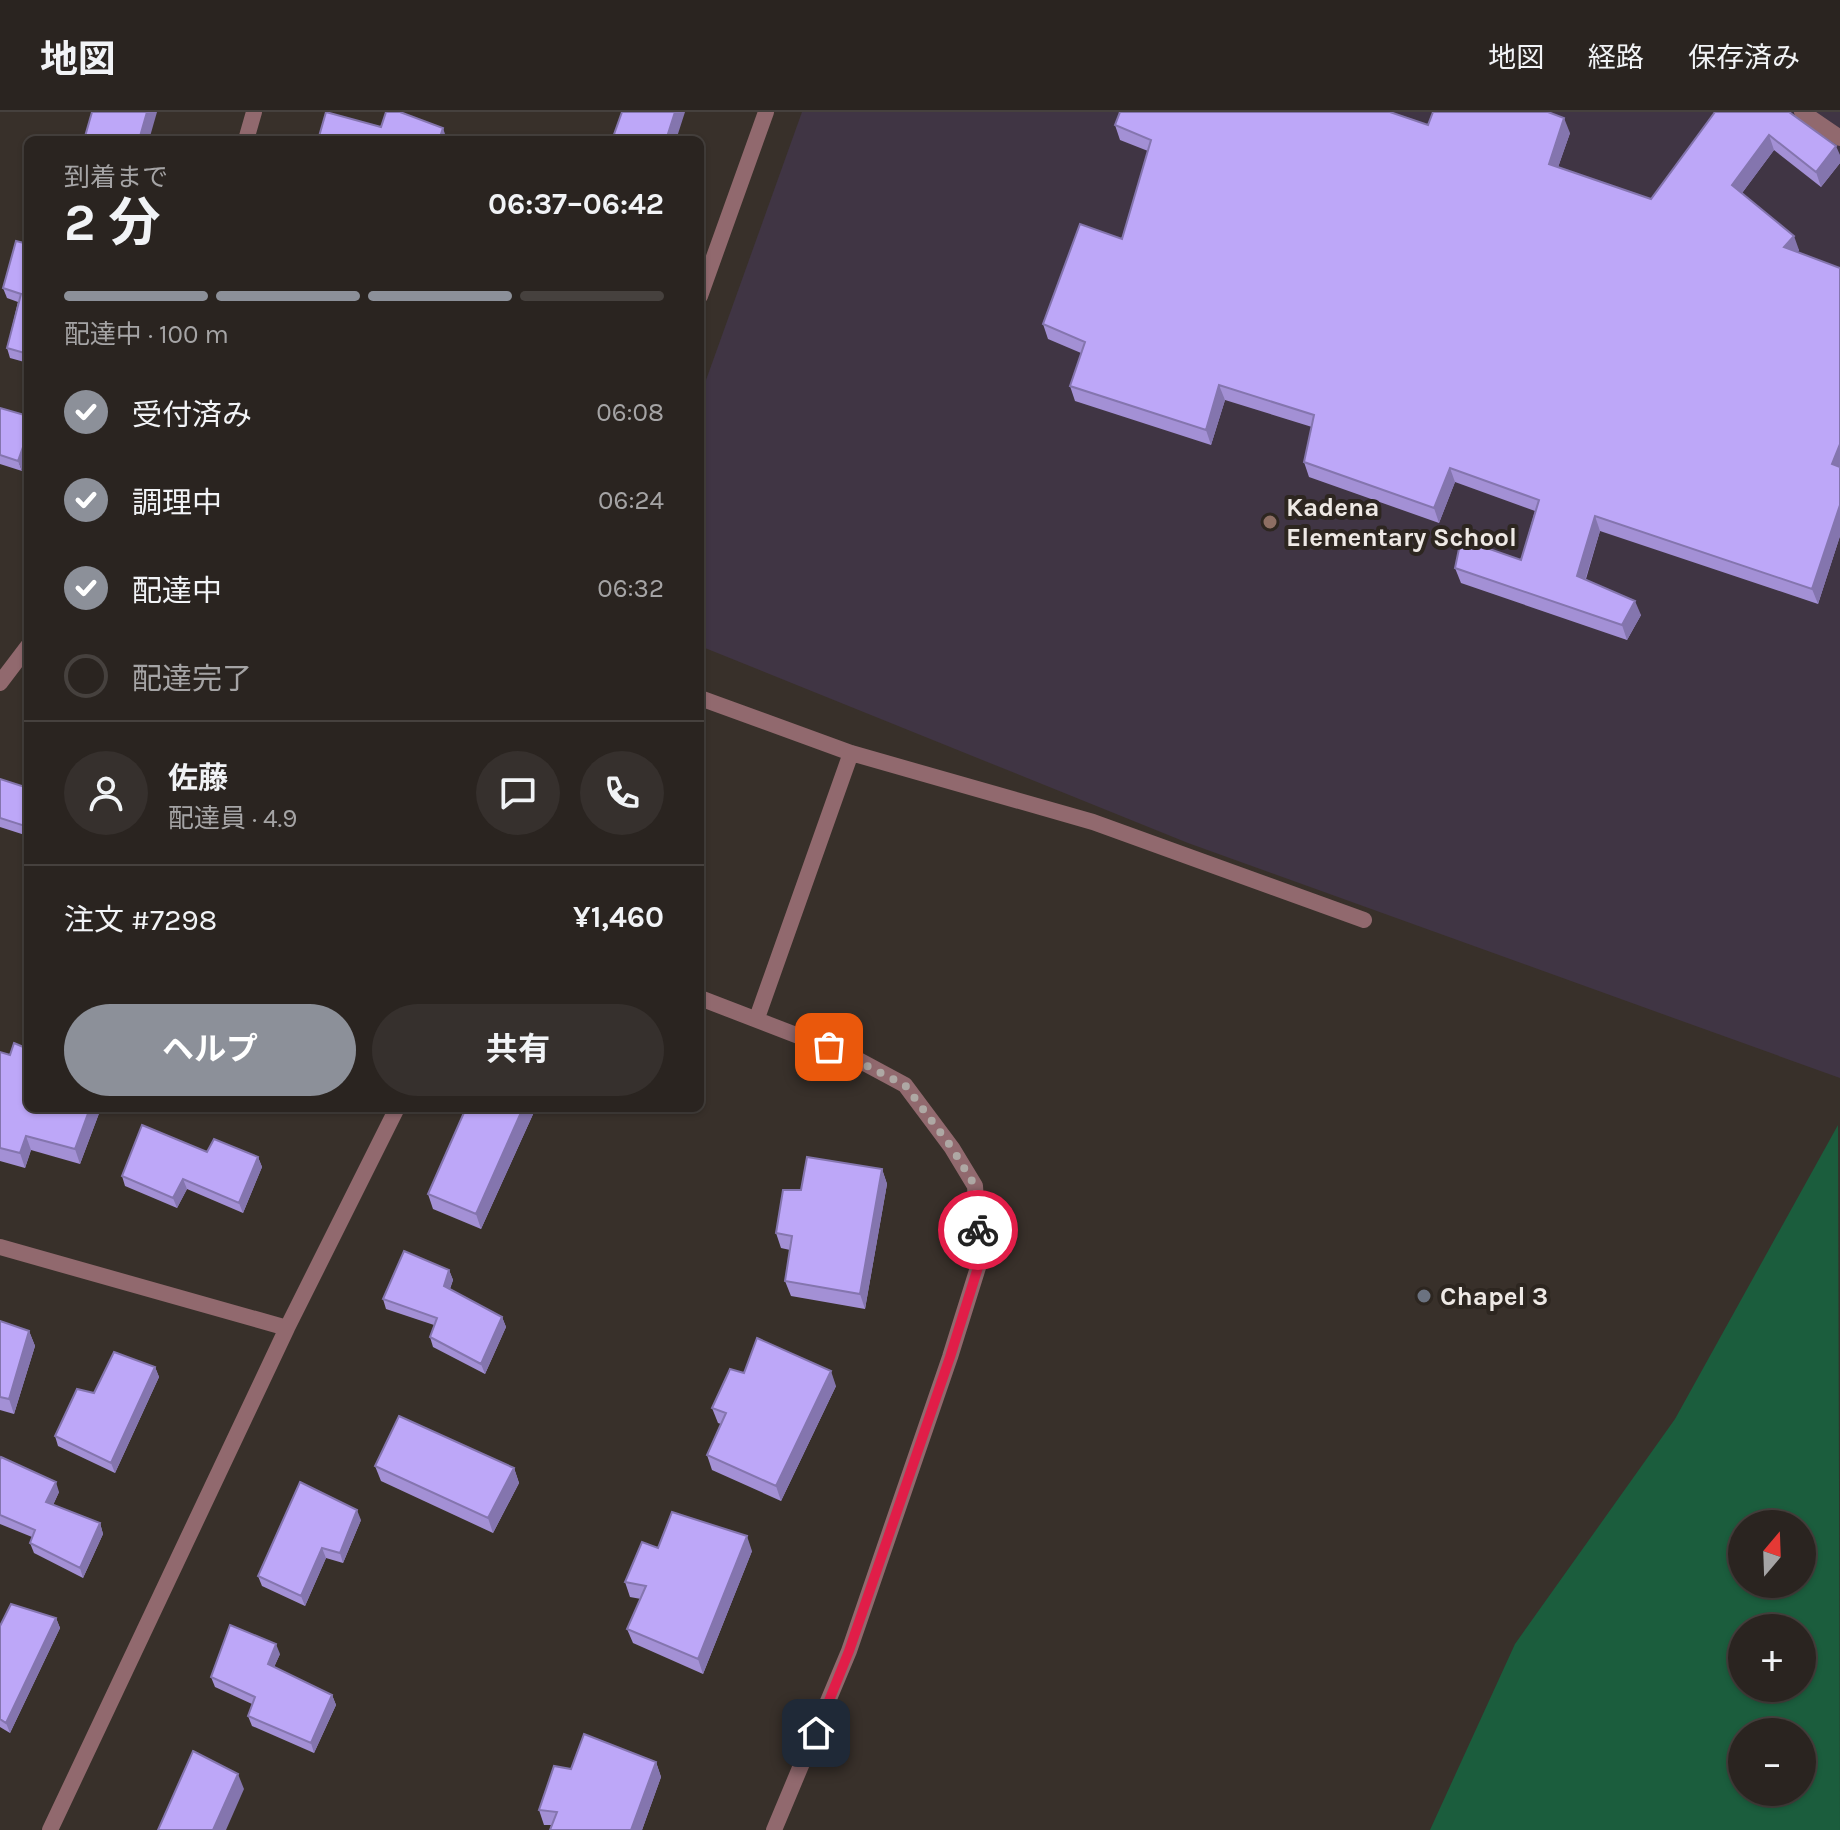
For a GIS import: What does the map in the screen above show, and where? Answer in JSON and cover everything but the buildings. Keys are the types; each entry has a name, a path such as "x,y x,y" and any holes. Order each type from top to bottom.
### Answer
{"lane":[{"path":"247,136 254,112"},
{"path":"704,285 766,112"},
{"path":"1802,112 1840,138"},
{"path":"0,683 24,651"},
{"path":"704,699 851,753 1093,822 1364,920"},
{"path":"757,1018 851,753"},
{"path":"704,999 853,1057 905,1085 952,1148 975,1186 980,1261 849,1651 774,1830"},
{"path":"50,1830 287,1328 395,1112"},
{"path":"0,1247 287,1328"}],"shaded area":[{"name":"Kadena Elementary School","path":"802,112 1840,112 1840,1078 1188,843 704,648 704,386"}],"green space":[{"path":"1838,1125 1840,1830 1430,1830 1515,1644 1675,1419"}],"way so far":[{"path":"829,1047 905,1085 952,1148 975,1186 978,1230"}],"place":[{"name":"Kadena Elementary School","path":"1270,522"},
{"name":"Chapel 3","path":"1424,1296"}],"route":[{"path":"816,1733 849,1651 950,1357 980,1261 978,1230"}]}
